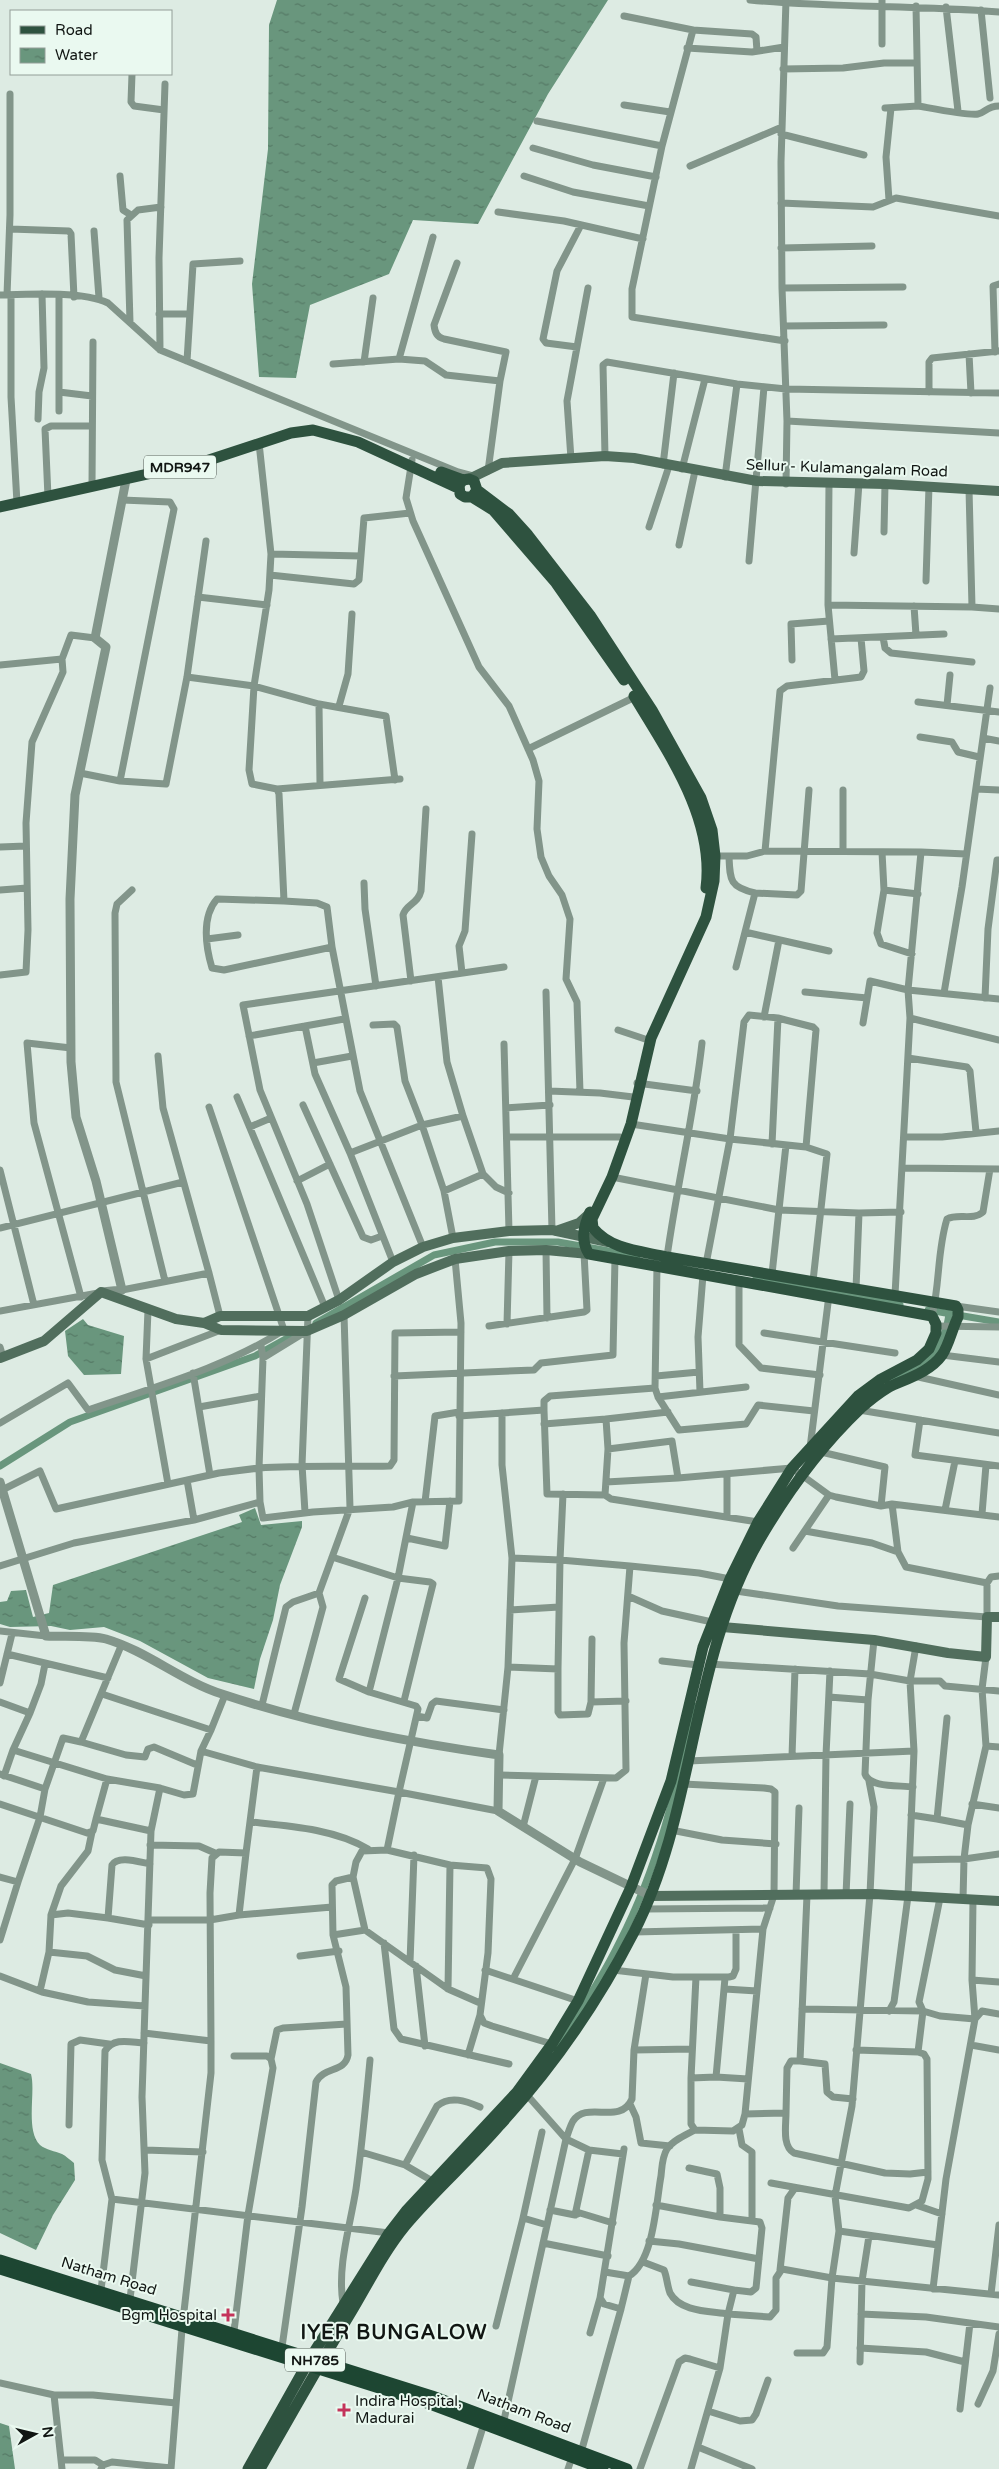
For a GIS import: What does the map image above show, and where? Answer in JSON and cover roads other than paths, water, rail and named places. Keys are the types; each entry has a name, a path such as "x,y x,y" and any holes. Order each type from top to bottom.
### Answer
{"highway":[{"name":"NH785","path":"0,2259 417,2391 627,2469"},
{"name":"NH785","path":"0,2270 430,2404 603,2469"}],"main road":[{"name":"MDR947","path":"0,507 126,480 206,460 290,434 313,430 358,442 371,442 411,462"},
{"name":"Sellur - Kulamangalam Road","path":"488,471 510,462 571,460 605,456 634,458 666,466 757,482 786,484 859,483 999,491"},
{"path":"305,1327 333,1303 394,1262 423,1247 453,1238 509,1231 554,1231 590,1218 612,1177 631,1124 645,1039 703,907 710,856 697,813 676,769 635,697 556,583 470,485 411,462"},
{"path":"411,462 470,485 509,514 528,535 590,615 652,710 706,809 714,881 706,917 656,1026 607,1176 590,1218 583,1246"},
{"path":"470,485 488,471"},
{"path":"590,1218 595,1230 608,1242 659,1260 705,1269 772,1274 813,1281 830,1291 856,1289 895,1296 944,1316"},
{"path":"554,1231 583,1246 615,1258 659,1260"},
{"path":"1,1354 44,1341 100,1292 176,1319 204,1323 221,1330 284,1330 305,1327 342,1316 416,1274 455,1259 509,1251 546,1250 608,1242"},
{"path":"705,1269 739,1281 830,1291 944,1316"},
{"path":"333,1303 342,1316"},
{"path":"204,1323 220,1316 279,1317 305,1327"},
{"path":"816,1450 885,1389 931,1366 942,1355 944,1316"},
{"path":"248,2469 316,2358 404,2227 527,2095 582,2021 613,1970 645,1909 641,1891 704,1665 730,1579 758,1522 858,1396 881,1380 917,1360 929,1349 944,1316"},
{"path":"717,1624 736,1591 757,1543 797,1471"},
{"path":"717,1624 874,1640 948,1653 986,1656 988,1617 999,1617"},
{"path":"316,2358 343,2303 389,2233 406,2211 517,2092 552,2044 641,1891 671,1830 684,1784 704,1665"},
{"path":"641,1891 774,1895 870,1894 999,1901"},
{"name":"Natham Road","path":"0,2259 428,2392 635,2469"},
{"name":"Natham Road","path":"0,2270 309,2370 430,2406 483,2426 570,2464 596,2469"},
{"path":"260,2469 309,2370"}],"street":[{"path":"750,0 882,3 999,12"},
{"path":"786,2 781,203 787,421 786,484"},
{"path":"882,3 882,44"},
{"path":"916,6 918,106"},
{"path":"946,7 958,111"},
{"path":"981,10 990,98"},
{"path":"624,16 694,30 752,34 756,37 757,51"},
{"path":"694,30 687,48 670,112 649,206 632,288 632,317 785,341"},
{"path":"687,48 757,51 784,47"},
{"path":"784,69 843,68 884,63 917,63"},
{"path":"132,75 131,102 134,106 164,110"},
{"path":"160,350 161,207 165,84"},
{"path":"10,94 10,229 6,295 17,503"},
{"path":"624,105 670,112"},
{"path":"889,200 886,157 888,108 918,106 978,114 987,108 999,106"},
{"path":"538,121 662,146"},
{"path":"690,166 782,131 864,155"},
{"path":"533,148 593,165 656,177"},
{"path":"120,176 123,210 131,215"},
{"path":"524,176 573,192 649,206"},
{"path":"781,203 873,207 883,205 889,200 896,198 999,216"},
{"path":"130,322 126,220 138,210 161,207"},
{"path":"498,212 581,225 643,239"},
{"path":"577,348 546,343 543,339 557,271 581,225"},
{"path":"10,229 69,232 71,234 74,297"},
{"path":"94,232 99,298"},
{"path":"399,360 433,237"},
{"path":"782,248 872,246"},
{"path":"188,360 188,314 193,264 240,261"},
{"path":"457,263 434,325 435,332 444,339 506,352 500,381 488,471"},
{"path":"929,392 929,359 997,352 993,286 999,284"},
{"path":"782,288 903,287"},
{"path":"571,460 567,401 588,288"},
{"path":"6,295 42,294 99,298 130,322 160,350 458,472 470,485"},
{"path":"38,419 44,368 42,294"},
{"path":"59,295 59,411"},
{"path":"364,362 373,298"},
{"path":"159,314 188,314"},
{"path":"784,326 884,325"},
{"path":"92,486 93,342"},
{"path":"969,354 971,393"},
{"path":"333,364 425,360 446,375 500,381"},
{"path":"605,456 604,363 737,384 786,389 999,393"},
{"path":"649,527 666,466 674,373"},
{"path":"682,469 705,379"},
{"path":"726,477 737,384"},
{"path":"749,561 764,387"},
{"path":"59,392 92,396"},
{"path":"787,421 999,433"},
{"path":"48,497 45,478 45,429 51,426 92,426"},
{"path":"187,677 254,686 319,704 339,706 386,716 398,780 320,784 276,789 256,787 250,781 248,770 254,686 270,576 271,554 259,443"},
{"path":"411,462 406,498 410,513 478,667 509,706 528,749 539,781 536,829 541,857 549,876 562,895 570,919 566,979 577,1002 580,1092"},
{"path":"679,545 695,471"},
{"path":"95,638 126,480"},
{"path":"829,482 828,605 835,680"},
{"path":"854,554 859,483"},
{"path":"884,532 885,484"},
{"path":"926,581 929,486"},
{"path":"969,489 972,607"},
{"path":"120,781 174,509 170,502 122,500"},
{"path":"270,576 354,584 359,580 364,518 410,513"},
{"path":"80,773 120,781 166,784 187,677 206,541"},
{"path":"271,554 360,556"},
{"path":"198,598 266,605"},
{"path":"828,605 999,609"},
{"path":"914,606 916,635"},
{"path":"339,706 348,674 352,614"},
{"path":"792,660 791,624 829,621"},
{"path":"831,639 944,634"},
{"path":"0,974 26,972 26,846 32,742 63,672 62,659 71,635 95,638 106,647 75,795 70,899 71,1048 76,1117 122,1290"},
{"path":"884,637 885,648 891,653 972,662"},
{"path":"765,851 780,692 787,686 861,677 864,674 861,638"},
{"path":"0,665 62,659"},
{"path":"947,705 950,675"},
{"path":"944,992 990,688"},
{"path":"528,749 635,697"},
{"path":"918,702 999,712"},
{"path":"319,704 320,784"},
{"path":"920,737 952,742 958,752 979,757"},
{"path":"983,738 999,741"},
{"path":"276,789 280,794 284,901"},
{"path":"976,789 999,790"},
{"path":"729,857 729,872 733,883 738,889 755,893 800,893 809,790"},
{"path":"843,790 843,852"},
{"path":"411,981 403,915 404,910 419,899 421,891 426,810"},
{"path":"462,973 459,946 465,931 472,834"},
{"path":"0,847 26,846"},
{"path":"710,856 747,856 765,851 966,854"},
{"path":"882,852 884,890 877,933 878,938 881,944 912,954"},
{"path":"895,1296 910,1018 908,990 921,852"},
{"path":"985,998 988,929 997,860 999,860"},
{"path":"364,883 365,909 376,986"},
{"path":"0,890 27,888"},
{"path":"132,890 117,904 115,914 116,1082 141,1193 165,1281"},
{"path":"884,890 918,894"},
{"path":"736,967 755,893"},
{"path":"332,947 217,970 212,968 207,939 208,919 212,905 217,899 284,901 324,904 329,912 332,947 344,1019 360,1091 423,1247"},
{"path":"745,932 829,950"},
{"path":"207,939 238,935"},
{"path":"764,1017 779,940"},
{"path":"333,1303 297,1181 260,1090 243,1005 504,967"},
{"path":"438,977 448,1062 463,1116 483,1174 496,1187 510,1193"},
{"path":"863,1023 870,981 908,990 944,992 999,999"},
{"path":"546,992 554,1231"},
{"path":"805,992 867,998"},
{"path":"700,1392 698,1337 705,1269 717,1197 730,1139 744,1022 749,1015 778,1018 813,1027 816,1030 806,1147"},
{"path":"772,1144 778,1018"},
{"path":"910,1018 999,1040"},
{"path":"250,1036 344,1019"},
{"path":"373,1025 394,1024 398,1027 405,1080 444,1192 453,1238"},
{"path":"305,1026 315,1074 350,1153 394,1262"},
{"path":"618,1030 645,1039"},
{"path":"71,1048 27,1043 34,1123 81,1297"},
{"path":"702,1043 690,1133 659,1260 656,1376 658,1397 679,1430 746,1424 758,1405 814,1411"},
{"path":"504,1044 510,1193 509,1231"},
{"path":"158,1056 163,1108 220,1316"},
{"path":"313,1064 352,1056"},
{"path":"908,1058 967,1067 970,1071 976,1132"},
{"path":"638,1083 696,1091"},
{"path":"549,1091 633,1097"},
{"path":"237,1097 333,1303"},
{"path":"303,1105 363,1237 370,1240 382,1236"},
{"path":"506,1108 550,1106"},
{"path":"0,1423 68,1383 88,1410 219,1364 261,1345 284,1330 209,1107"},
{"path":"350,1153 422,1125 463,1116"},
{"path":"250,1127 271,1118"},
{"path":"631,1124 730,1139 806,1147 827,1154 813,1281"},
{"path":"904,1137 942,1137 999,1131"},
{"path":"507,1137 551,1135 620,1137"},
{"path":"772,1274 786,1145"},
{"path":"297,1181 330,1164"},
{"path":"903,1168 999,1169"},
{"path":"944,1316 943,1232 946,1219 951,1217 977,1216 983,1212 990,1169"},
{"path":"0,1170 34,1305"},
{"path":"444,1192 483,1174"},
{"path":"612,1177 779,1210 859,1213 901,1212"},
{"path":"0,1228 183,1182"},
{"path":"856,1289 859,1213"},
{"path":"489,1326 587,1310 583,1246"},
{"path":"546,1250 547,1318"},
{"path":"507,1324 509,1251"},
{"path":"394,1376 534,1370 541,1363 613,1355 615,1258"},
{"path":"261,1345 259,1468 260,1502 263,1518 350,1508 392,1507 413,1502 459,1501 461,1332 455,1259"},
{"path":"0,1311 209,1273"},
{"path":"739,1281 739,1345 761,1368 820,1375"},
{"path":"830,1291 825,1342 814,1411 816,1450 885,1467 881,1506"},
{"path":"148,1310 146,1358 168,1484"},
{"path":"944,1316 999,1312"},
{"path":"294,1714 323,1607 319,1593 350,1508 350,1467 342,1316"},
{"path":"944,1316 999,1328"},
{"path":"262,1358 305,1327"},
{"path":"305,1327 302,1465 305,1512"},
{"path":"146,1358 221,1330"},
{"path":"44,1627 1,1486 40,1471 56,1509 210,1475 259,1468 302,1465 390,1466 394,1460 395,1332 461,1332"},
{"path":"764,1334 895,1353"},
{"path":"942,1355 999,1362"},
{"path":"656,1376 699,1372"},
{"path":"193,1373 210,1475"},
{"path":"914,1376 999,1395"},
{"path":"658,1397 746,1387"},
{"path":"656,1388 550,1396 544,1401 547,1494 605,1495 611,1499 758,1522"},
{"path":"199,1407 261,1396"},
{"path":"425,1502 435,1416 544,1410"},
{"path":"859,1410 999,1433"},
{"path":"544,1424 668,1412"},
{"path":"498,1811 499,1755 508,1667 512,1558 502,1465 502,1413"},
{"path":"605,1495 608,1449 606,1419"},
{"path":"920,1420 915,1455 999,1466"},
{"path":"608,1449 672,1441 678,1478"},
{"path":"945,1510 955,1461"},
{"path":"982,1514 986,1465"},
{"path":"606,1482 797,1471 829,1495 881,1506 892,1504 999,1517"},
{"path":"727,1474 727,1516"},
{"path":"186,1480 194,1520"},
{"path":"563,1494 558,1669 558,1712 560,1715 588,1714 592,1639"},
{"path":"793,1548 829,1495"},
{"path":"407,1538 445,1546 450,1501"},
{"path":"0,1566 74,1543 194,1520 260,1502"},
{"path":"369,1692 398,1578 413,1502"},
{"path":"892,1504 898,1552 903,1563 910,1569 988,1583"},
{"path":"805,1530 872,1543 898,1552"},
{"path":"332,1557 398,1578 430,1582 433,1587 404,1701"},
{"path":"512,1558 630,1566 699,1573 730,1579"},
{"path":"499,1775 616,1778 623,1775 626,1770 624,1643 630,1566"},
{"path":"736,1591 838,1606 988,1617 988,1583 991,1577 999,1576"},
{"path":"262,1705 286,1607 293,1602 319,1593"},
{"path":"628,1596 662,1611 717,1624"},
{"path":"365,1598 338,1675 342,1681 369,1692 416,1706 417,1716 387,1850"},
{"path":"510,1610 559,1607"},
{"path":"0,1631 12,1634 44,1627 105,1639 197,1686 224,1695 355,1731 411,1742 499,1755"},
{"path":"0,1683 12,1634"},
{"path":"797,2353 823,2353 827,2347 832,2278 839,2231 834,2196 853,2099 858,2009 870,1894 874,1807 869,1781 865,1774 865,1753 874,1640"},
{"path":"81,1742 121,1646"},
{"path":"889,2011 894,2002 908,1896 914,1751 910,1681 916,1646"},
{"path":"7,1654 108,1678"},
{"path":"933,2289 942,2214 975,2019 964,1859 972,1804 986,1746 982,1689 986,1656"},
{"path":"662,1661 870,1674 910,1681 940,1681 945,1686 999,1691"},
{"path":"45,1664 42,1684 2,1775 45,1789"},
{"path":"508,1667 558,1669"},
{"path":"792,1756 795,1668"},
{"path":"824,1895 826,1755 830,1671"},
{"path":"102,1694 211,1730"},
{"path":"13,1750 107,1778 160,1788 184,1795 192,1794 201,1751 224,1695"},
{"path":"829,1697 868,1700"},
{"path":"590,1702 626,1701"},
{"path":"0,1702 30,1713"},
{"path":"417,1716 427,1718 432,1704 436,1702 504,1710"},
{"path":"936,1819 947,1718"},
{"path":"0,1940 40,1817 45,1789 62,1738 126,1755 145,1757 148,1749 154,1747 198,1765"},
{"path":"986,1746 999,1747"},
{"path":"201,1751 257,1766 498,1811 575,1859 641,1891"},
{"path":"688,1761 914,1751"},
{"path":"239,1915 257,1766"},
{"path":"523,1827 536,1776"},
{"path":"40,1991 49,1952 51,1915 61,1886 88,1851 107,1778"},
{"path":"513,1979 575,1859 604,1778"},
{"path":"869,1781 913,1787"},
{"path":"605,2272 629,2276 636,2272 643,2262 649,2241 664,2157 670,2146 695,2130 733,2131 739,2129 745,2114 763,1929 774,1895 776,1844 775,1792 771,1789 684,1784"},
{"path":"130,2299 142,2202 146,2150 142,2098 150,1845 160,1788"},
{"path":"0,1804 87,1833 92,1832"},
{"path":"846,1895 850,1804"},
{"path":"972,1804 999,1808"},
{"path":"796,1895 799,1808"},
{"path":"911,1815 968,1825"},
{"path":"96,1819 151,1831"},
{"path":"251,1822 280,1825 343,1837 368,1849 414,1854 450,1865 483,1866 490,1873 491,1888 480,2015 468,2055"},
{"path":"671,1830 722,1840 776,1844"},
{"path":"150,1845 199,1846 215,1853 225,1851 246,1853"},
{"path":"368,1849 358,1854 353,1877 365,1930 448,1989 480,2003"},
{"path":"61,2460 95,2460 102,2467 112,2462 171,2468 182,2329 211,2073 210,1920 212,1865 215,1853"},
{"path":"414,1854 413,1964 425,2046"},
{"path":"910,1860 964,1859 999,1854"},
{"path":"108,1918 111,1872 114,1862 120,1860 150,1864"},
{"path":"448,1989 450,1865"},
{"path":"0,1877 18,1882"},
{"path":"282,2347 300,2223 316,2082 323,2073 342,2067 347,2062 346,1987 339,1951 333,1935 332,1885 336,1881 353,1877"},
{"path":"800,2061 807,1895"},
{"path":"918,2052 923,2011 919,2002 940,1898"},
{"path":"51,1915 68,1914 149,1922 210,1920 239,1915 332,1907"},
{"path":"645,1909 770,1908"},
{"path":"634,1932 763,1929"},
{"path":"333,1935 365,1930"},
{"path":"613,1970 696,1977 725,1978 733,1976 736,1969 736,1930"},
{"path":"384,1943 394,2029 401,2039 509,2064"},
{"path":"300,1956 339,1951"},
{"path":"49,1952 88,1956 115,1970 146,1976"},
{"path":"485,1970 578,2001"},
{"path":"504,2420 566,2140 573,2121 578,2116 586,2112 619,2112 630,2104 632,2099 634,2050 646,1974"},
{"path":"0,1976 40,1991 88,2002 145,2006"},
{"path":"695,2130 691,2124 690,2116 696,1977"},
{"path":"716,2077 725,1978"},
{"path":"972,1980 999,1982"},
{"path":"725,1989 757,1991"},
{"path":"802,2009 923,2011 940,2016 975,2019"},
{"path":"975,2019 982,2011 999,2014"},
{"path":"480,2015 484,2023 552,2044"},
{"path":"234,2331 248,2215 273,2068 271,2059 274,2037 277,2030 283,2028 347,2024"},
{"path":"144,2033 211,2041"},
{"path":"70,2125 71,2044 80,2040 109,2044 117,2041 144,2043"},
{"path":"101,2290 112,2199 102,2160 105,2051 109,2044"},
{"path":"971,2045 999,2050"},
{"path":"634,2050 692,2049"},
{"path":"771,2183 834,2196 909,2208 922,2201 928,2172 927,2059 924,2054 918,2052 856,2050"},
{"path":"234,2056 261,2055 271,2059"},
{"path":"343,2303 341,2280 362,2152 370,2060"},
{"path":"853,2099 829,2094 826,2088 825,2064 791,2061 787,2068 786,2113 786,2142 791,2151 885,2173 910,2174 928,2172"},
{"path":"691,2078 748,2079"},
{"path":"527,2095 566,2140 589,2150 624,2152 605,2272 590,2333"},
{"path":"405,2165 437,2106 442,2101 460,2100 480,2107"},
{"path":"630,2104 636,2117 641,2143 670,2146"},
{"path":"745,2114 786,2113"},
{"path":"739,2129 742,2144 752,2152 752,2221"},
{"path":"496,2326 542,2132"},
{"path":"146,2150 203,2152"},
{"path":"575,2215 589,2150"},
{"path":"362,2152 405,2165 434,2182"},
{"path":"689,2168 717,2174 720,2188 720,2217"},
{"path":"643,2262 664,2270 670,2292 676,2301 687,2307 728,2314 770,2317 776,2310 776,2278 780,2270 788,2198 795,2188"},
{"path":"112,2199 389,2233"},
{"path":"656,2205 762,2224 758,2282 754,2291 734,2290 690,2282"},
{"path":"916,2205 942,2214"},
{"path":"550,2210 575,2215 580,2213 613,2223"},
{"path":"523,2218 547,2225"},
{"path":"990,2294 999,2225"},
{"path":"839,2231 938,2245"},
{"path":"860,2362 862,2282 869,2236"},
{"path":"649,2241 679,2244 759,2259"},
{"path":"543,2242 608,2256"},
{"path":"780,2270 793,2270 862,2282 999,2295"},
{"path":"582,2449 629,2276"},
{"path":"691,2469 720,2368 728,2314 734,2290"},
{"path":"600,2298 604,2304 621,2309"},
{"path":"861,2314 911,2315 999,2327"},
{"path":"960,2409 970,2323"},
{"path":"978,2404 993,2371 999,2334"},
{"path":"860,2348 926,2352 965,2362"},
{"path":"640,2469 679,2362 685,2358 690,2358 720,2368"},
{"path":"708,2410 740,2421 752,2420 768,2380"},
{"path":"0,2382 54,2395 93,2395 176,2403"},
{"path":"54,2395 62,2469"},
{"path":"470,2469 483,2426"},
{"path":"698,2448 752,2469"}],"water":[{"path":"277,0 608,0 548,94 478,224 413,220 389,274 310,305 296,378 259,377 252,284 268,149 269,25"},
{"path":"83,1319 88,1325 124,1336 121,1374 84,1375 68,1356 65,1331"},
{"path":"255,1508 261,1525 302,1521 302,1527 280,1585 273,1620 260,1659 254,1689 208,1678 140,1641 104,1627 70,1630 51,1626 10,1627 0,1624 0,1602 7,1601 11,1591 26,1590 33,1617 49,1613 53,1585 242,1522 239,1515"},
{"path":"0,2063 31,2074 32,2121 36,2138 42,2147 62,2154 74,2163 75,2180 53,2215 36,2250 0,2233"},
{"path":"0,2423 9,2426 15,2469 0,2469"}],"waterway":[{"path":"316,1323 434,1255 495,1242 558,1242 637,1256"},
{"path":"756,1278 900,1305"},
{"path":"928,1310 999,1322"},
{"path":"889,1381 913,1369 930,1357 942,1340 949,1314"},
{"path":"0,1466 70,1422 255,1356 300,1331"},
{"path":"557,2046 606,1968 645,1885 673,1797 694,1706"}],"place":[{"name":"Bgm Hospital","path":"228,2315"},
{"name":"Indira Hospital, Madurai","path":"344,2410"}],"district":[{"name":"IYER BUNGALOW","path":"394,2332"}]}
